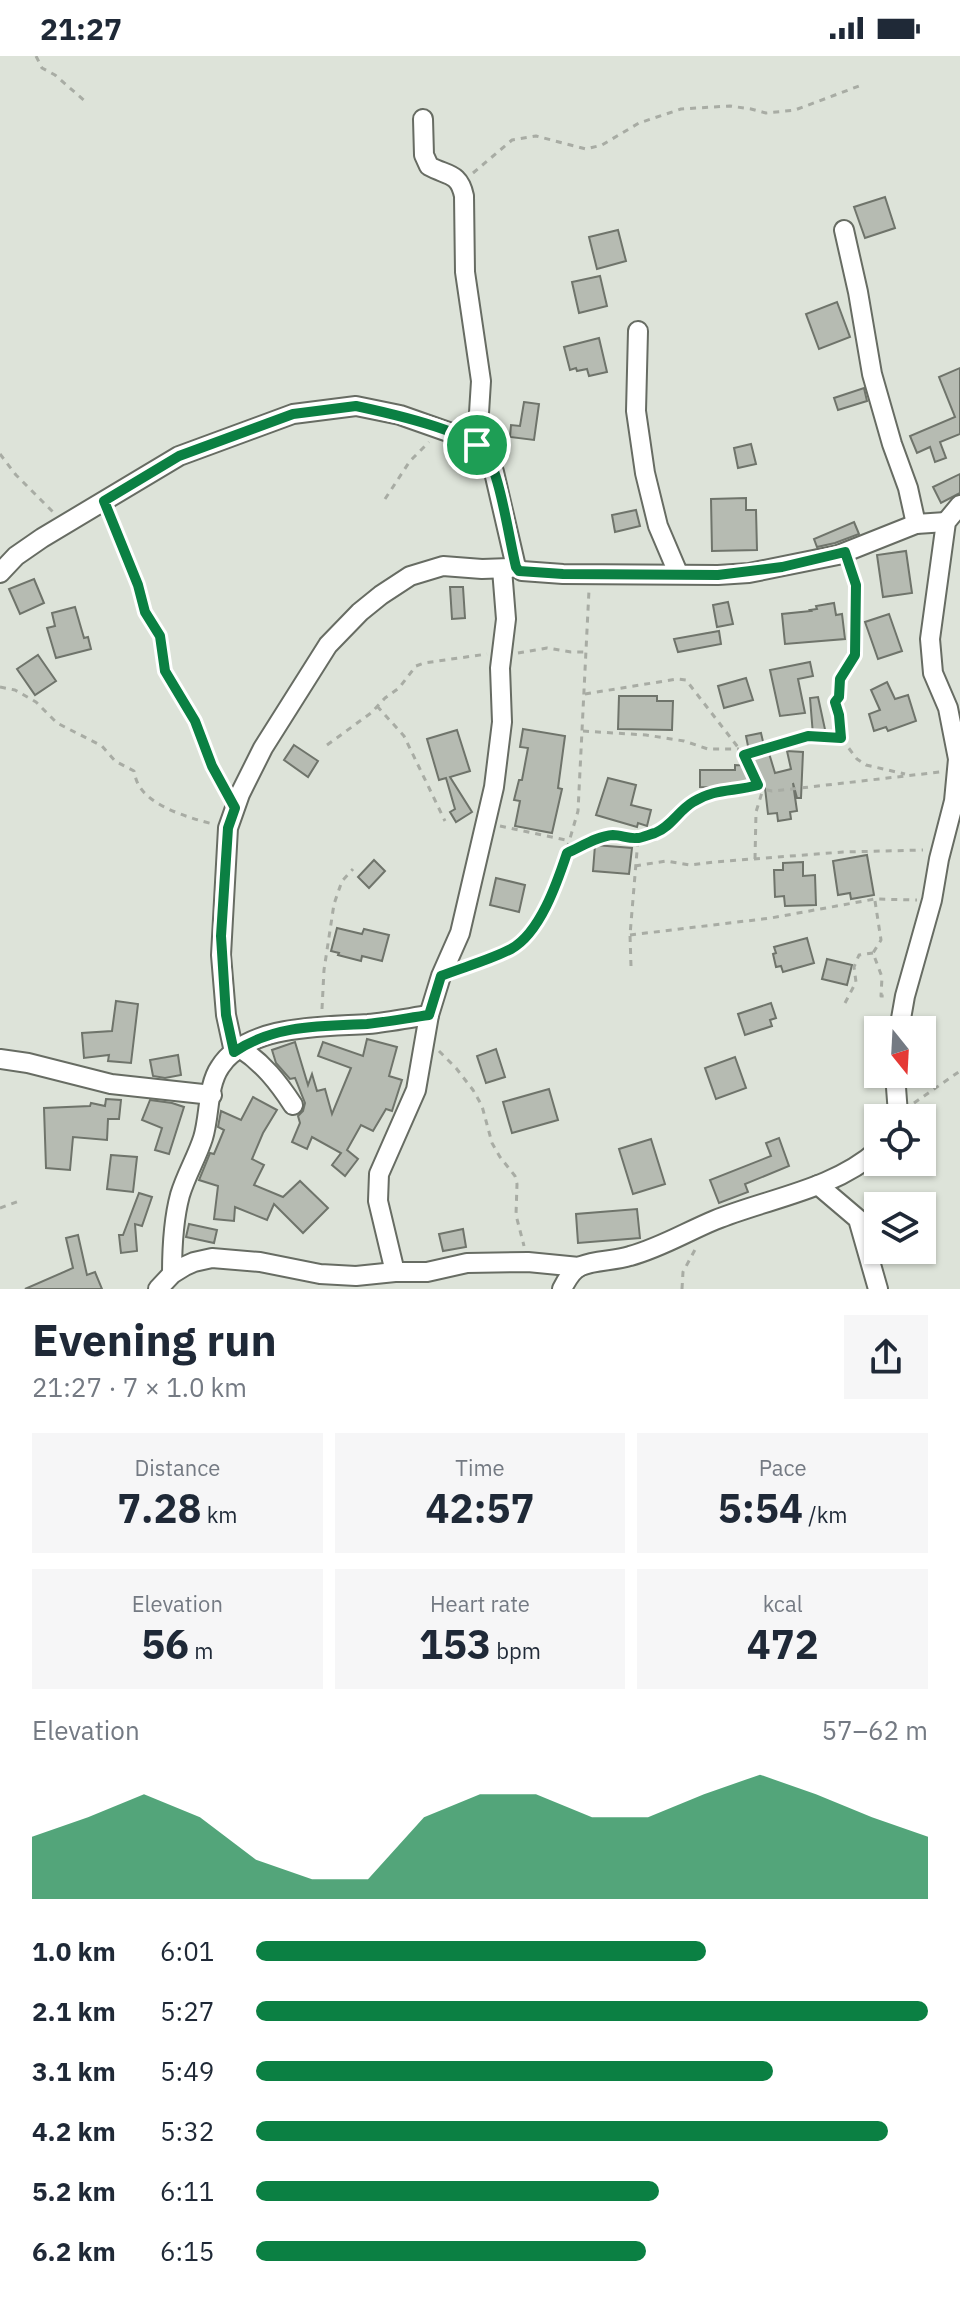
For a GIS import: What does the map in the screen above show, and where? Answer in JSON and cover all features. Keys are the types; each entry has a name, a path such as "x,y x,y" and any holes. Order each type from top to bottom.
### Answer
{"street":[{"path":"423,119 424,155 429,166 454,176 461,184 464,196 465,272 481,381 477,445"},
{"path":"844,230 872,374 908,488 916,524"},
{"path":"638,331 636,411 645,473 658,526 678,573"},
{"path":"0,573 16,556 179,456 293,414 356,406 400,415 440,429 484,450 494,472 509,568 500,668 502,722 494,787 460,933 441,976 429,1015 416,1090 379,1174 378,1201 395,1272"},
{"path":"901,1016 954,801 958,759 954,706 933,673 930,639 946,522 960,505"},
{"path":"293,1105 276,1080 253,1057 237,1050 226,1015 221,955 228,828 263,748 328,645 360,612 397,584 422,571 443,566 590,574 749,573 845,552 916,524 946,522"},
{"path":"164,1284 176,1212 204,1134 217,1070 237,1050 269,1035 322,1025 369,1024 429,1015"},
{"path":"0,1059 111,1084 212,1095"},
{"path":"164,1284 194,1262 212,1258 260,1262 320,1274 356,1276 427,1272 467,1263 528,1262 579,1267 642,1253 706,1224 818,1185 864,1162"},
{"path":"818,1185 858,1219 878,1289"},
{"path":"562,1289 579,1267"}],"path":[{"path":"36,56 42,68 55,75 86,102"},
{"path":"461,184 512,140 536,136 586,149 602,145 639,123 681,109 730,106 766,113 795,110 859,86"},
{"path":"385,499 410,461 440,429"},
{"path":"0,454 16,475 65,524"},
{"path":"104,501 138,585 145,612 160,636 165,671 195,721 212,766 235,808"},
{"path":"845,552 856,585 855,655 840,679 839,697 835,702 841,738 857,759 866,765 909,775"},
{"path":"441,976 511,949 543,911 557,883 578,811 590,574"},
{"path":"327,745 371,713 399,688 416,666 424,663 547,648 586,652"},
{"path":"585,694 682,678 690,684 744,755 758,785 772,791 957,769"},
{"path":"0,687 15,690 36,702 57,723 107,749 115,761 134,771 138,784 158,802 187,817 228,828"},
{"path":"377,706 404,736 445,821"},
{"path":"583,731 646,735 684,741 708,749 739,749"},
{"path":"744,755 808,736 841,738"},
{"path":"567,853 604,836 638,838 668,826 689,804 703,796 719,790 738,791 758,785"},
{"path":"755,859 756,812 763,789"},
{"path":"488,816 503,828 570,841"},
{"path":"631,966 630,935 638,838"},
{"path":"635,866 666,861 700,865 843,852 943,849"},
{"path":"322,1025 324,970 334,904 342,881 353,869"},
{"path":"630,935 771,918 875,899 932,900"},
{"path":"873,953 881,940 875,899"},
{"path":"873,953 882,977 881,996 905,996"},
{"path":"845,1003 856,982 854,967 859,955 873,953"},
{"path":"426,1038 473,1090 482,1106 492,1143 515,1176 516,1215 528,1262"},
{"path":"914,1104 960,1071"},
{"path":"0,1208 22,1200"},
{"path":"682,1289 683,1272 706,1224"}],"building":[{"path":"885,197 895,228 865,238 854,207"},
{"path":"618,230 626,261 597,269 589,237"},
{"path":"600,276 607,306 579,313 572,282"},
{"path":"837,302 850,337 819,349 806,314"},
{"path":"599,338 607,372 589,376 587,369 570,370 564,347"},
{"path":"960,368 960,434 940,442 946,458 935,462 930,447 917,453 910,436 955,417 939,377"},
{"path":"864,388 867,401 838,410 834,398"},
{"path":"524,402 539,404 534,440 510,437 511,425 520,426"},
{"path":"751,444 756,464 738,468 734,448"},
{"path":"960,474 960,493 941,503 933,487"},
{"path":"746,498 746,510 756,510 757,550 712,551 711,499"},
{"path":"636,510 640,526 615,532 612,515"},
{"path":"854,522 859,534 817,547 814,539"},
{"path":"906,551 912,593 883,597 877,555"},
{"path":"34,579 44,603 20,614 9,589"},
{"path":"450,587 463,587 465,618 452,619"},
{"path":"728,602 733,624 717,627 713,605"},
{"path":"834,603 836,615 842,614 845,639 785,644 782,614 811,611 817,609 816,606"},
{"path":"75,607 84,638 88,637 91,649 56,658 47,628 55,626 52,613"},
{"path":"889,614 902,651 878,659 865,622"},
{"path":"719,631 721,644 678,652 674,639"},
{"path":"38,655 56,681 35,695 17,669"},
{"path":"810,662 813,676 798,679 805,713 780,716 770,670"},
{"path":"746,678 753,700 724,708 718,686"},
{"path":"887,682 895,699 908,695 916,721 888,731 886,727 874,731 869,714 880,710 871,690"},
{"path":"619,696 657,696 657,701 673,701 672,730 618,729"},
{"path":"818,697 826,734 813,735 810,698"},
{"path":"523,729 565,736 558,788 562,789 552,833 515,826 520,801 514,800 519,780 522,780 528,748 520,747"},
{"path":"457,730 470,771 450,777 472,812 456,822 450,812 455,809 446,778 439,780 427,739"},
{"path":"761,733 775,773 791,769 787,751 803,752 801,798 797,798 793,783 797,811 790,812 791,819 778,821 777,813 768,814 765,788 700,787 700,770 735,770 735,765 752,766 746,736"},
{"path":"294,745 318,761 308,777 284,760"},
{"path":"608,778 636,785 631,805 651,810 647,826 638,823 637,827 596,815"},
{"path":"595,845 632,848 629,874 593,871"},
{"path":"867,855 874,895 851,899 850,893 838,895 833,861"},
{"path":"374,860 385,871 369,888 358,877"},
{"path":"803,862 803,876 815,875 816,905 785,906 784,896 775,897 774,870 783,870 783,863"},
{"path":"496,878 525,885 519,912 490,905"},
{"path":"337,928 362,934 364,929 389,935 382,961 362,956 361,961 331,951"},
{"path":"807,938 814,963 783,972 781,966 776,967 774,947"},
{"path":"827,959 852,965 847,985 822,979"},
{"path":"116,1001 138,1004 131,1063 108,1061 109,1055 84,1058 82,1033 112,1031"},
{"path":"771,1003 776,1018 770,1020 772,1026 745,1035 738,1014"},
{"path":"367,1039 397,1047 389,1076 402,1080 392,1111 386,1109 373,1131 361,1125 347,1150 358,1159 345,1176 332,1165 341,1153 312,1137 307,1149 292,1142 300,1123 298,1116 305,1103 295,1078 290,1079 276,1063 272,1050 295,1042 308,1085 312,1074 317,1091 325,1089 332,1114 351,1068 318,1056 323,1042 363,1056"},
{"path":"496,1049 505,1077 486,1083 477,1056"},
{"path":"178,1055 181,1075 165,1078 153,1076 150,1060"},
{"path":"735,1057 746,1088 716,1099 705,1068"},
{"path":"549,1089 558,1120 512,1133 503,1102"},
{"path":"253,1097 277,1110 252,1159 264,1165 254,1185 283,1197 300,1181 328,1208 303,1233 274,1204 267,1220 235,1207 234,1221 214,1219 218,1186 199,1180 224,1130 218,1127 221,1111 241,1120"},
{"path":"106,1099 121,1100 119,1119 108,1119 107,1140 73,1137 70,1170 46,1168 44,1108 90,1106 91,1103 105,1106"},
{"path":"150,1100 184,1107 169,1154 155,1150 162,1128 142,1120"},
{"path":"779,1138 789,1166 745,1184 748,1192 719,1203 710,1180 771,1156 766,1143"},
{"path":"651,1139 665,1184 633,1194 619,1149"},
{"path":"111,1155 137,1157 133,1192 107,1189"},
{"path":"139,1193 152,1197 142,1226 135,1224 137,1251 121,1253 119,1235 123,1235"},
{"path":"637,1209 640,1238 578,1243 576,1214"},
{"path":"189,1224 217,1230 214,1243 186,1237"},
{"path":"463,1229 466,1247 443,1251 439,1234"},
{"path":"78,1235 87,1275 95,1272 102,1289 25,1289 73,1268 66,1238"}],"route":[{"path":"356,406 400,415 477,445 484,450 494,472 519,571 718,575 749,573 845,552 856,585 855,655 840,679 839,697 835,702 841,738 808,736 744,755 758,785 738,791 719,790 703,796 689,804 659,831 638,838 604,836 567,853 543,911 523,938 511,949 441,976 429,1015 369,1024 296,1028 269,1035 234,1052 226,1015 221,936 228,828 235,808 212,766 195,721 165,671 160,636 145,612 138,585 104,501 179,456 293,414 324,409 356,406"}]}
